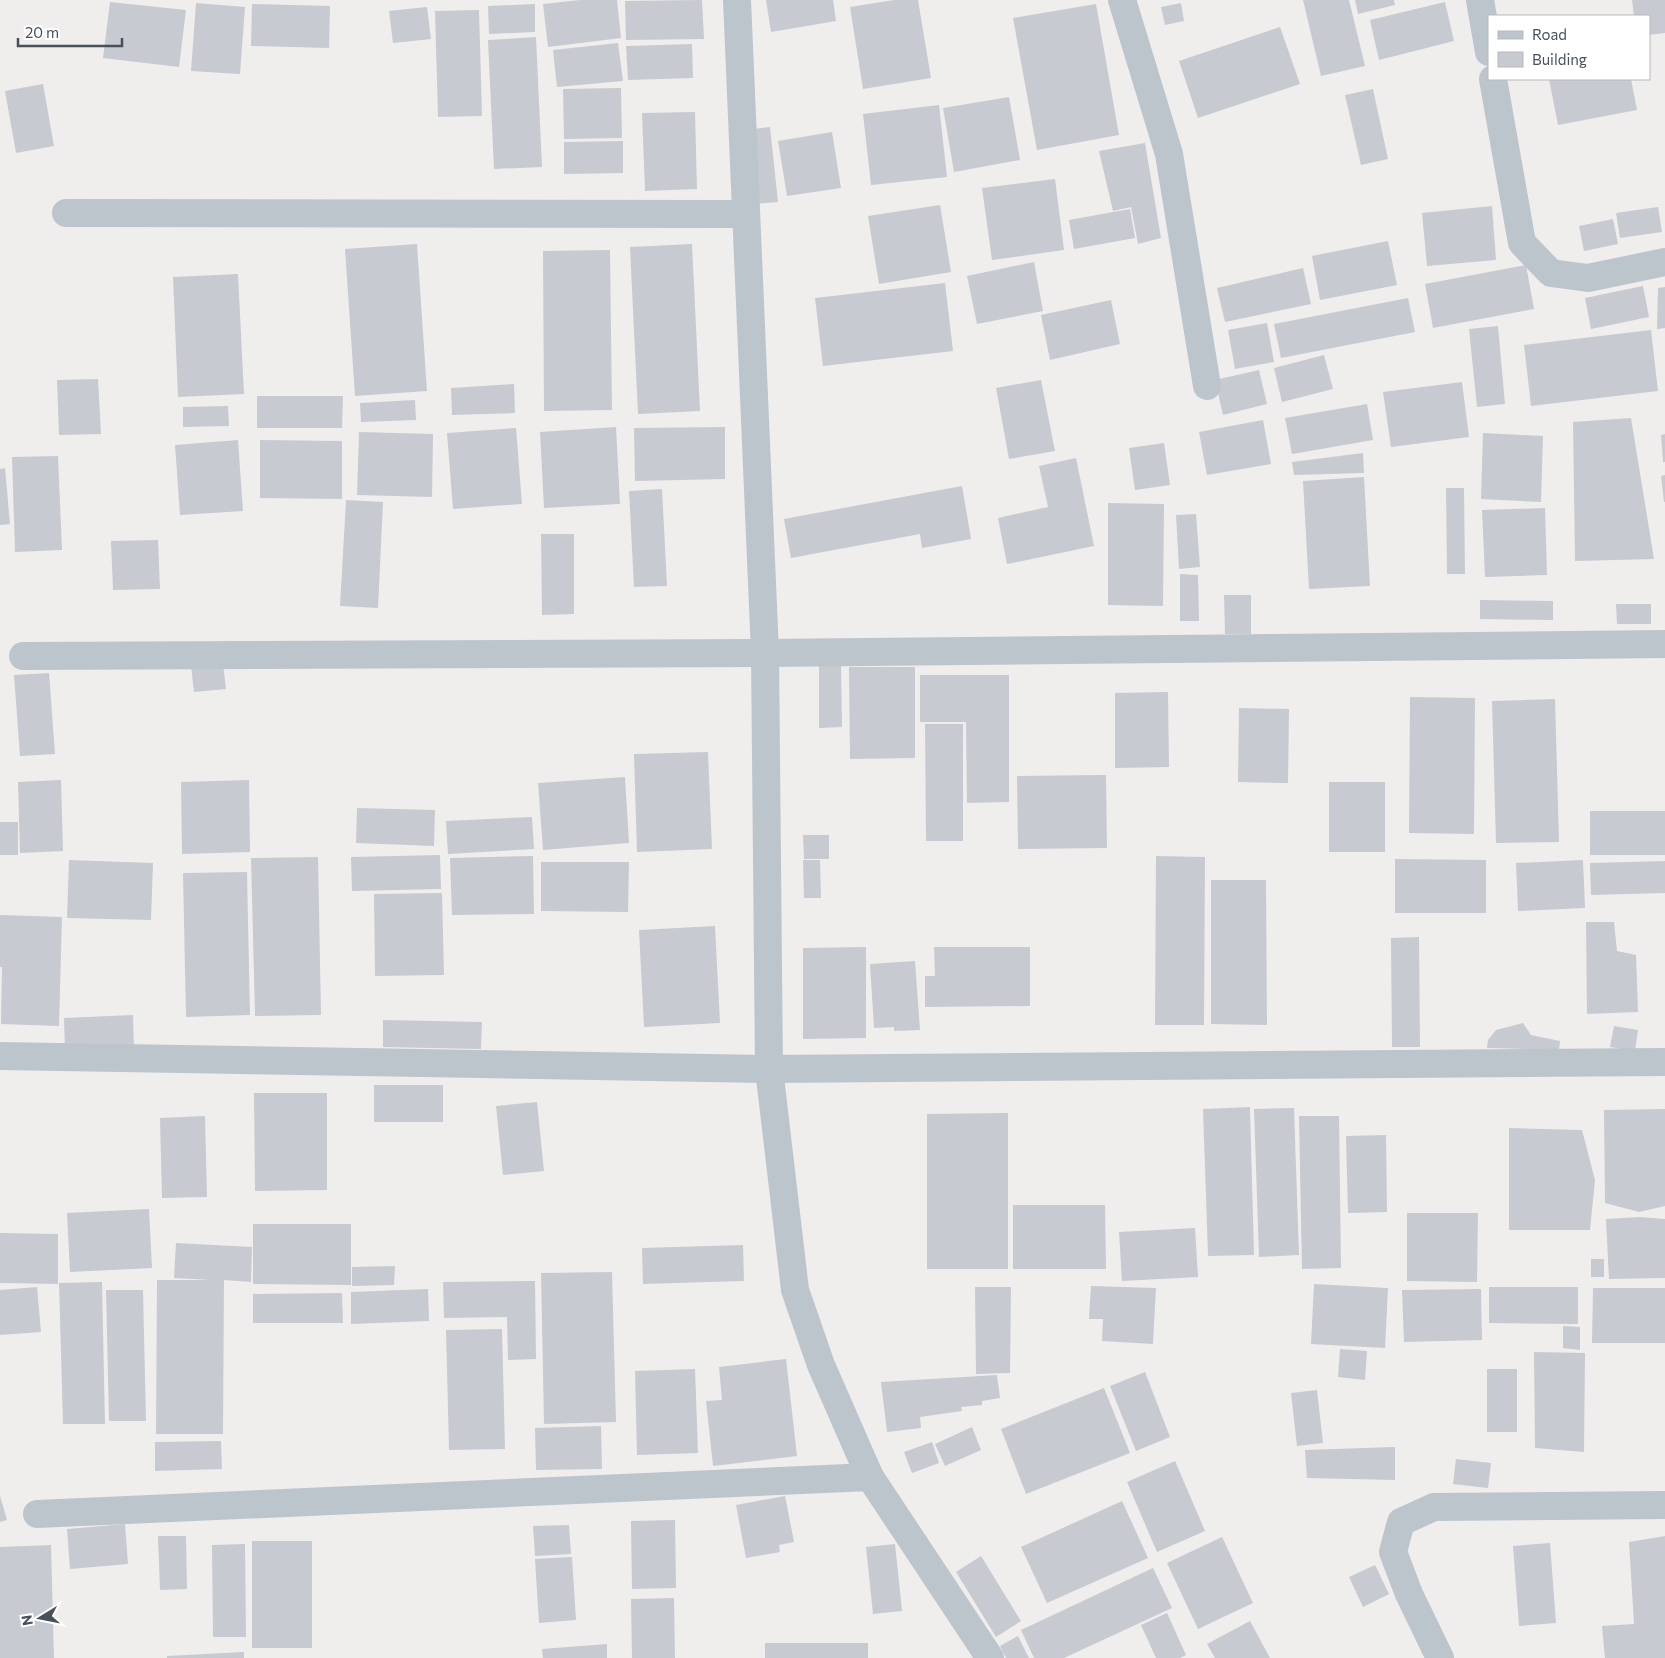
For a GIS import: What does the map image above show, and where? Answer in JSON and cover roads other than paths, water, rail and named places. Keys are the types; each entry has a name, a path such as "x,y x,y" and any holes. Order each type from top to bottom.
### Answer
{"street":[{"path":"737,0 765,653 769,1068 795,1290 821,1365 870,1477 990,1658"},
{"path":"1122,0 1169,154 1207,386"},
{"path":"1480,0 1488,46"},
{"path":"1493,80 1522,243 1551,272 1588,278 1665,262"},
{"path":"66,213 745,214"},
{"path":"23,656 765,653 1665,644"},
{"path":"0,1056 769,1068 1665,1062"},
{"path":"36,1514 870,1477"},
{"path":"1440,1658 1408,1594 1394,1552 1401,1522 1434,1506 1665,1505"}]}
